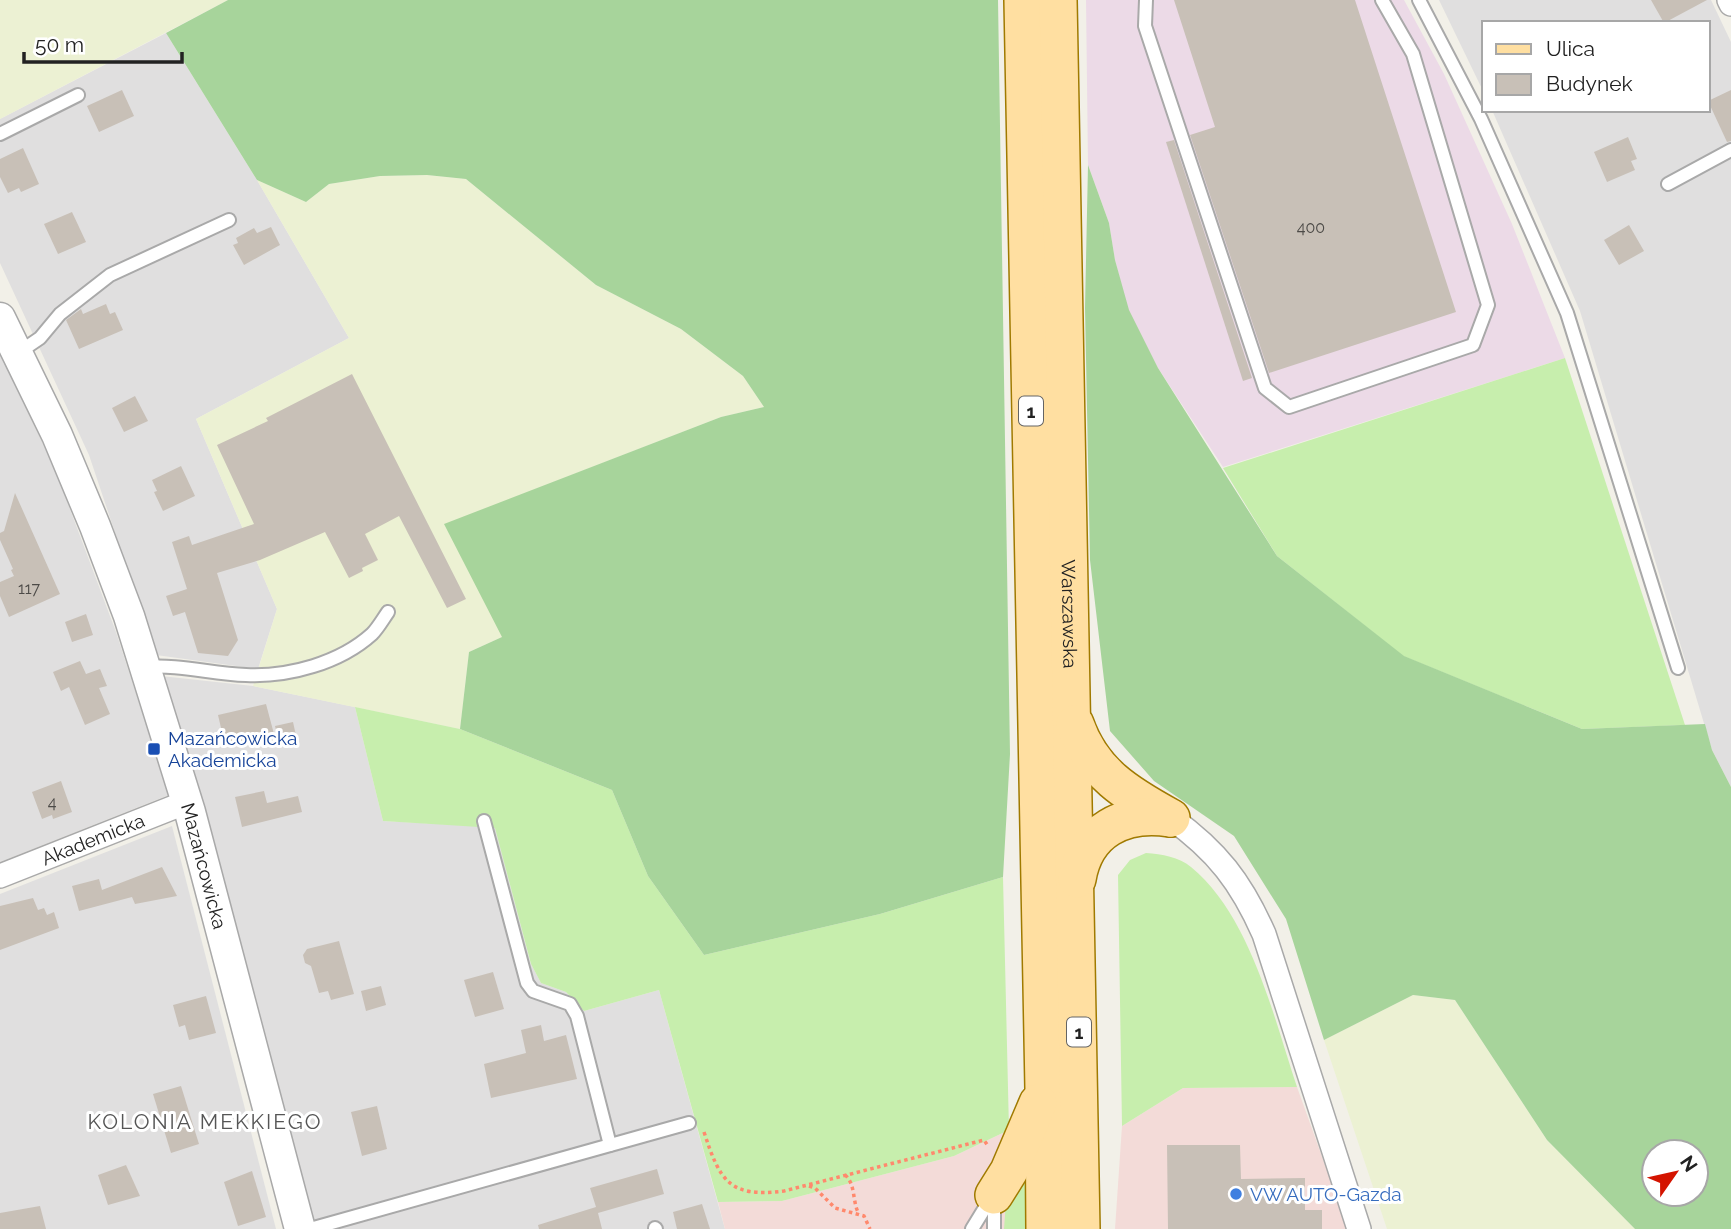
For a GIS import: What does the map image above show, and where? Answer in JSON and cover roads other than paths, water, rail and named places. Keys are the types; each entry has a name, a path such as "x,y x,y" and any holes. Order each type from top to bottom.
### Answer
{"main road":[{"name":"Warszawska","path":"1023,0 1045,1229"},
{"name":"Warszawska","path":"1058,0 1081,1229"},
{"path":"1072,716 1085,747 1106,775 1130,796 1171,818"},
{"path":"1076,894 1077,876 1083,859 1092,843 1105,830 1134,816 1171,818"},
{"path":"999,1198 1044,1089"}],"street":[{"name":"Mazańcowicka","path":"0,318 57,435 95,526 128,616 187,803 300,1229"},
{"name":"Akademicka","path":"0,876 187,803"},
{"path":"1171,818 1216,856 1250,902 1264,934 1359,1229"}],"lane":[{"path":"1146,0 1145,26 1265,388 1289,407 1473,345 1488,305 1413,54 1382,0"},
{"path":"1419,0 1481,119 1567,313 1678,668"},
{"path":"0,134 78,95"},
{"path":"1668,184 1731,150"},
{"path":"18,354 40,338 60,314 110,275 229,220"},
{"path":"144,667 167,665 245,675 278,675 309,667 346,652 373,633 388,612"},
{"path":"484,821 527,984 533,991 570,1004 578,1016 610,1145"},
{"path":"310,1229 689,1123"},
{"path":"972,1229 999,1198"}],"place":[{"name":"Mazańcowicka Akademicka","path":"154,749"},
{"name":"VW AUTO-Gazda","path":"1236,1194"}],"district":[{"name":"KOLONIA MEKKIEGO","path":"205,1121"}]}
